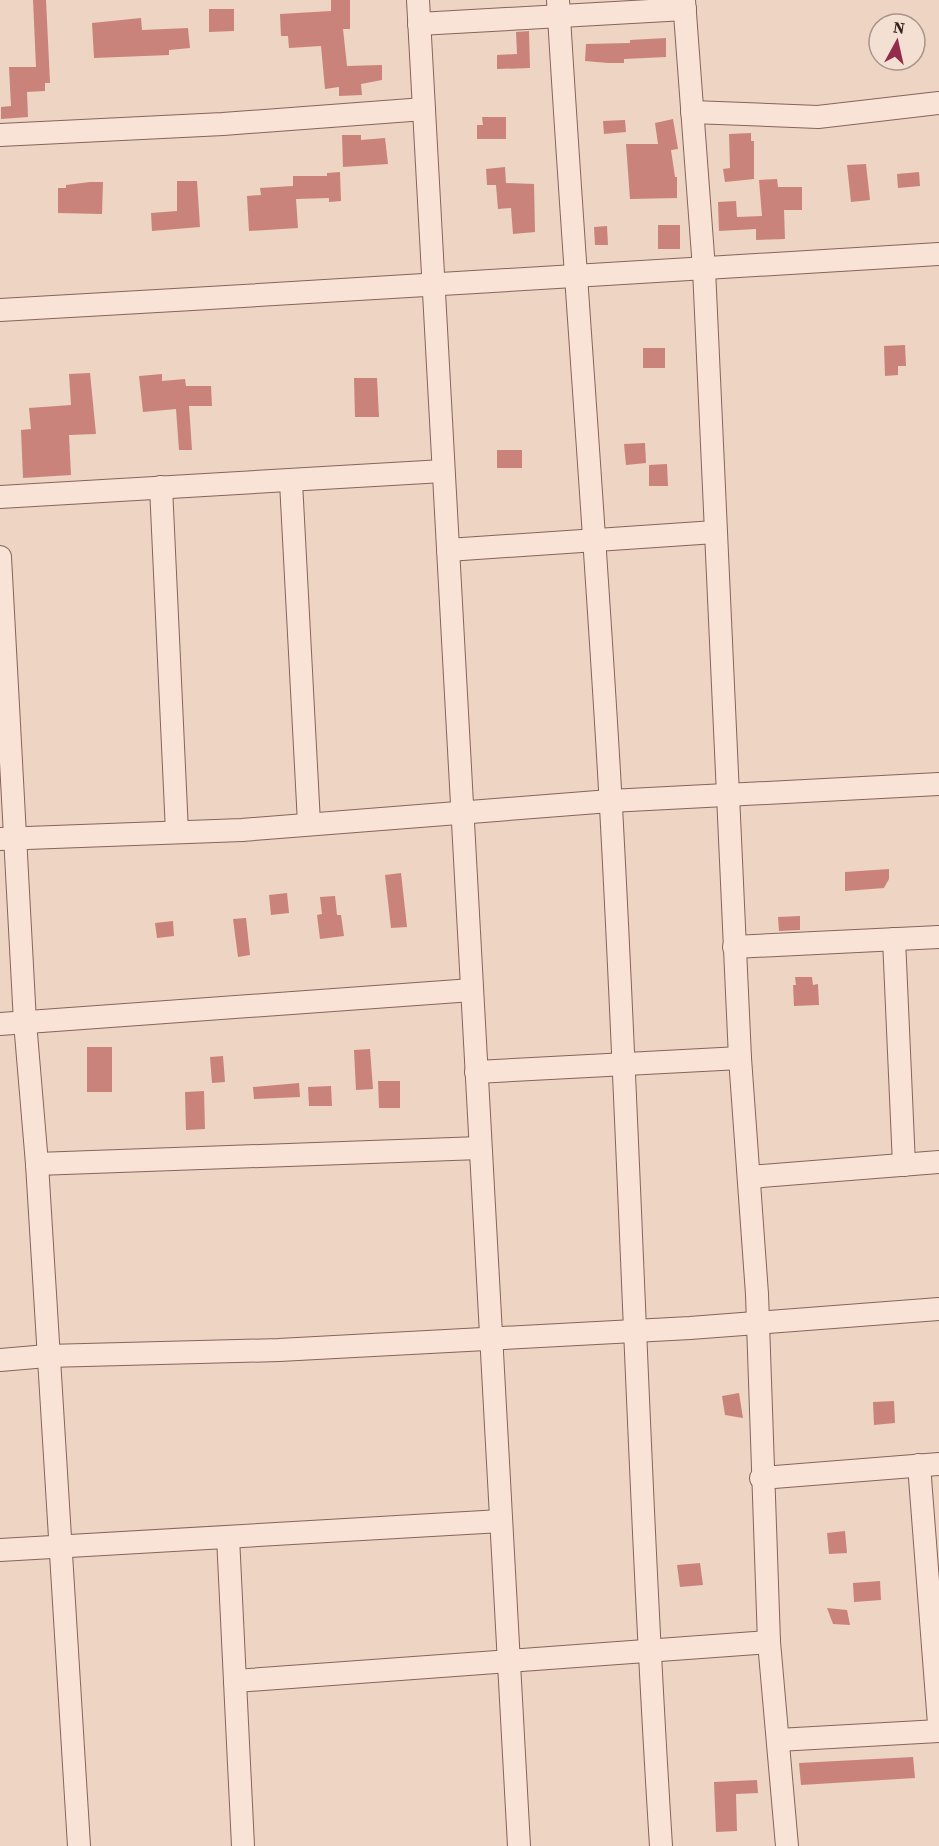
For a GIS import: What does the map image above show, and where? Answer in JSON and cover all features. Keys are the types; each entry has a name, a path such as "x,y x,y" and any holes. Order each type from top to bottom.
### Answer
{"street":[{"path":"418,0 519,1846"},
{"path":"419,24 559,9 685,4 704,270 734,947 750,1177 757,1322 761,1478 769,1642 787,1846"},
{"path":"559,9 610,801 637,1329 648,1651 661,1846"},
{"path":"692,112 818,117 939,103"},
{"path":"0,135 223,124 424,109"},
{"path":"0,310 575,278 939,254"},
{"path":"0,497 291,482 443,471"},
{"path":"291,482 309,823"},
{"path":"161,487 177,832"},
{"path":"448,550 715,532"},
{"path":"0,557 7,838 37,1164 47,1356 62,1546 79,1846"},
{"path":"7,838 242,830 309,823 727,793 939,784"},
{"path":"734,947 939,937"},
{"path":"894,939 904,1165"},
{"path":"0,1024 472,990"},
{"path":"476,1072 740,1058"},
{"path":"37,1164 480,1148"},
{"path":"750,1177 939,1162"},
{"path":"0,1360 47,1356 279,1350 939,1309"},
{"path":"761,1478 929,1465 939,1724"},
{"path":"0,1550 501,1521"},
{"path":"228,1537 243,1846"},
{"path":"235,1680 769,1642"},
{"path":"778,1740 939,1731"}],"building":[{"path":"33,0 46,0 50,83 45,83 45,91 27,92 28,117 1,119 1,107 11,106 9,67 36,67"},
{"path":"331,0 350,0 350,29 343,29 347,66 382,65 382,80 361,84 362,95 339,96 339,87 325,89 321,46 289,48 288,36 281,36 280,14 331,11"},
{"path":"209,9 234,9 234,31 209,32"},
{"path":"141,18 142,30 188,28 190,48 169,50 169,55 94,58 92,23"},
{"path":"529,31 530,68 497,69 497,55 517,54 516,32"},
{"path":"666,38 666,57 624,59 624,63 585,61 586,44 630,43 630,40"},
{"path":"482,117 506,117 506,139 477,139 477,125 483,125"},
{"path":"673,119 678,149 671,150 675,177 677,177 677,198 630,199 626,144 658,144 655,123"},
{"path":"625,120 626,132 604,134 603,121"},
{"path":"751,133 751,141 754,141 754,179 725,182 723,169 730,168 729,134"},
{"path":"342,135 361,135 361,140 385,138 388,164 343,167"},
{"path":"866,164 870,200 851,202 847,165"},
{"path":"505,167 506,183 534,184 535,232 513,234 511,208 498,209 496,185 487,185 486,169"},
{"path":"340,172 341,201 329,202 329,198 296,199 298,228 249,231 247,196 261,195 260,188 293,186 293,176 327,176 327,173"},
{"path":"919,172 920,186 898,188 897,174"},
{"path":"777,179 778,187 802,187 802,210 784,210 785,239 756,240 756,229 719,231 718,202 736,201 737,217 762,216 759,180"},
{"path":"177,181 197,181 200,227 152,231 151,213 177,211"},
{"path":"103,182 102,214 58,213 58,188"},
{"path":"658,225 680,225 680,249 658,249"},
{"path":"607,226 608,245 595,245 594,227"},
{"path":"905,345 906,366 898,366 898,375 885,376 884,346"},
{"path":"643,348 665,348 665,368 643,368"},
{"path":"90,373 96,434 69,435 71,475 23,478 21,430 31,429 29,408 71,405 69,374"},
{"path":"162,374 162,381 185,379 186,386 211,386 212,406 189,406 192,450 179,450 176,409 143,412 139,376"},
{"path":"354,378 377,378 379,417 355,417"},
{"path":"645,443 646,463 626,465 624,444"},
{"path":"497,450 522,450 522,468 497,468"},
{"path":"667,464 668,486 649,486 649,465"},
{"path":"889,869 889,879 884,888 845,891 845,872"},
{"path":"401,873 407,927 391,928 385,875"},
{"path":"287,893 289,913 271,915 269,895"},
{"path":"335,896 337,915 341,915 344,936 320,939 317,915 322,914 320,897"},
{"path":"800,916 800,930 779,931 778,917"},
{"path":"246,918 250,955 238,957 233,919"},
{"path":"173,921 174,936 157,938 155,923"},
{"path":"795,977 812,977 813,985 818,984 819,1005 794,1006"},
{"path":"87,1047 112,1047 112,1092 87,1092"},
{"path":"370,1049 373,1089 356,1090 354,1050"},
{"path":"223,1056 225,1082 212,1083 210,1057"},
{"path":"378,1081 400,1081 400,1108 379,1108"},
{"path":"299,1083 300,1097 254,1099 253,1087"},
{"path":"331,1086 332,1106 309,1106 308,1087"},
{"path":"204,1091 205,1129 186,1130 185,1092"},
{"path":"739,1393 743,1418 725,1415 722,1396"},
{"path":"894,1401 895,1423 874,1425 873,1402"},
{"path":"845,1531 847,1553 829,1554 827,1533"},
{"path":"700,1563 703,1585 680,1587 677,1565"},
{"path":"880,1581 881,1600 854,1602 853,1583"},
{"path":"827,1608 847,1610 850,1625 833,1624"},
{"path":"913,1757 915,1778 801,1785 799,1763"},
{"path":"757,1780 758,1793 736,1794 737,1831 716,1832 714,1782"}]}
